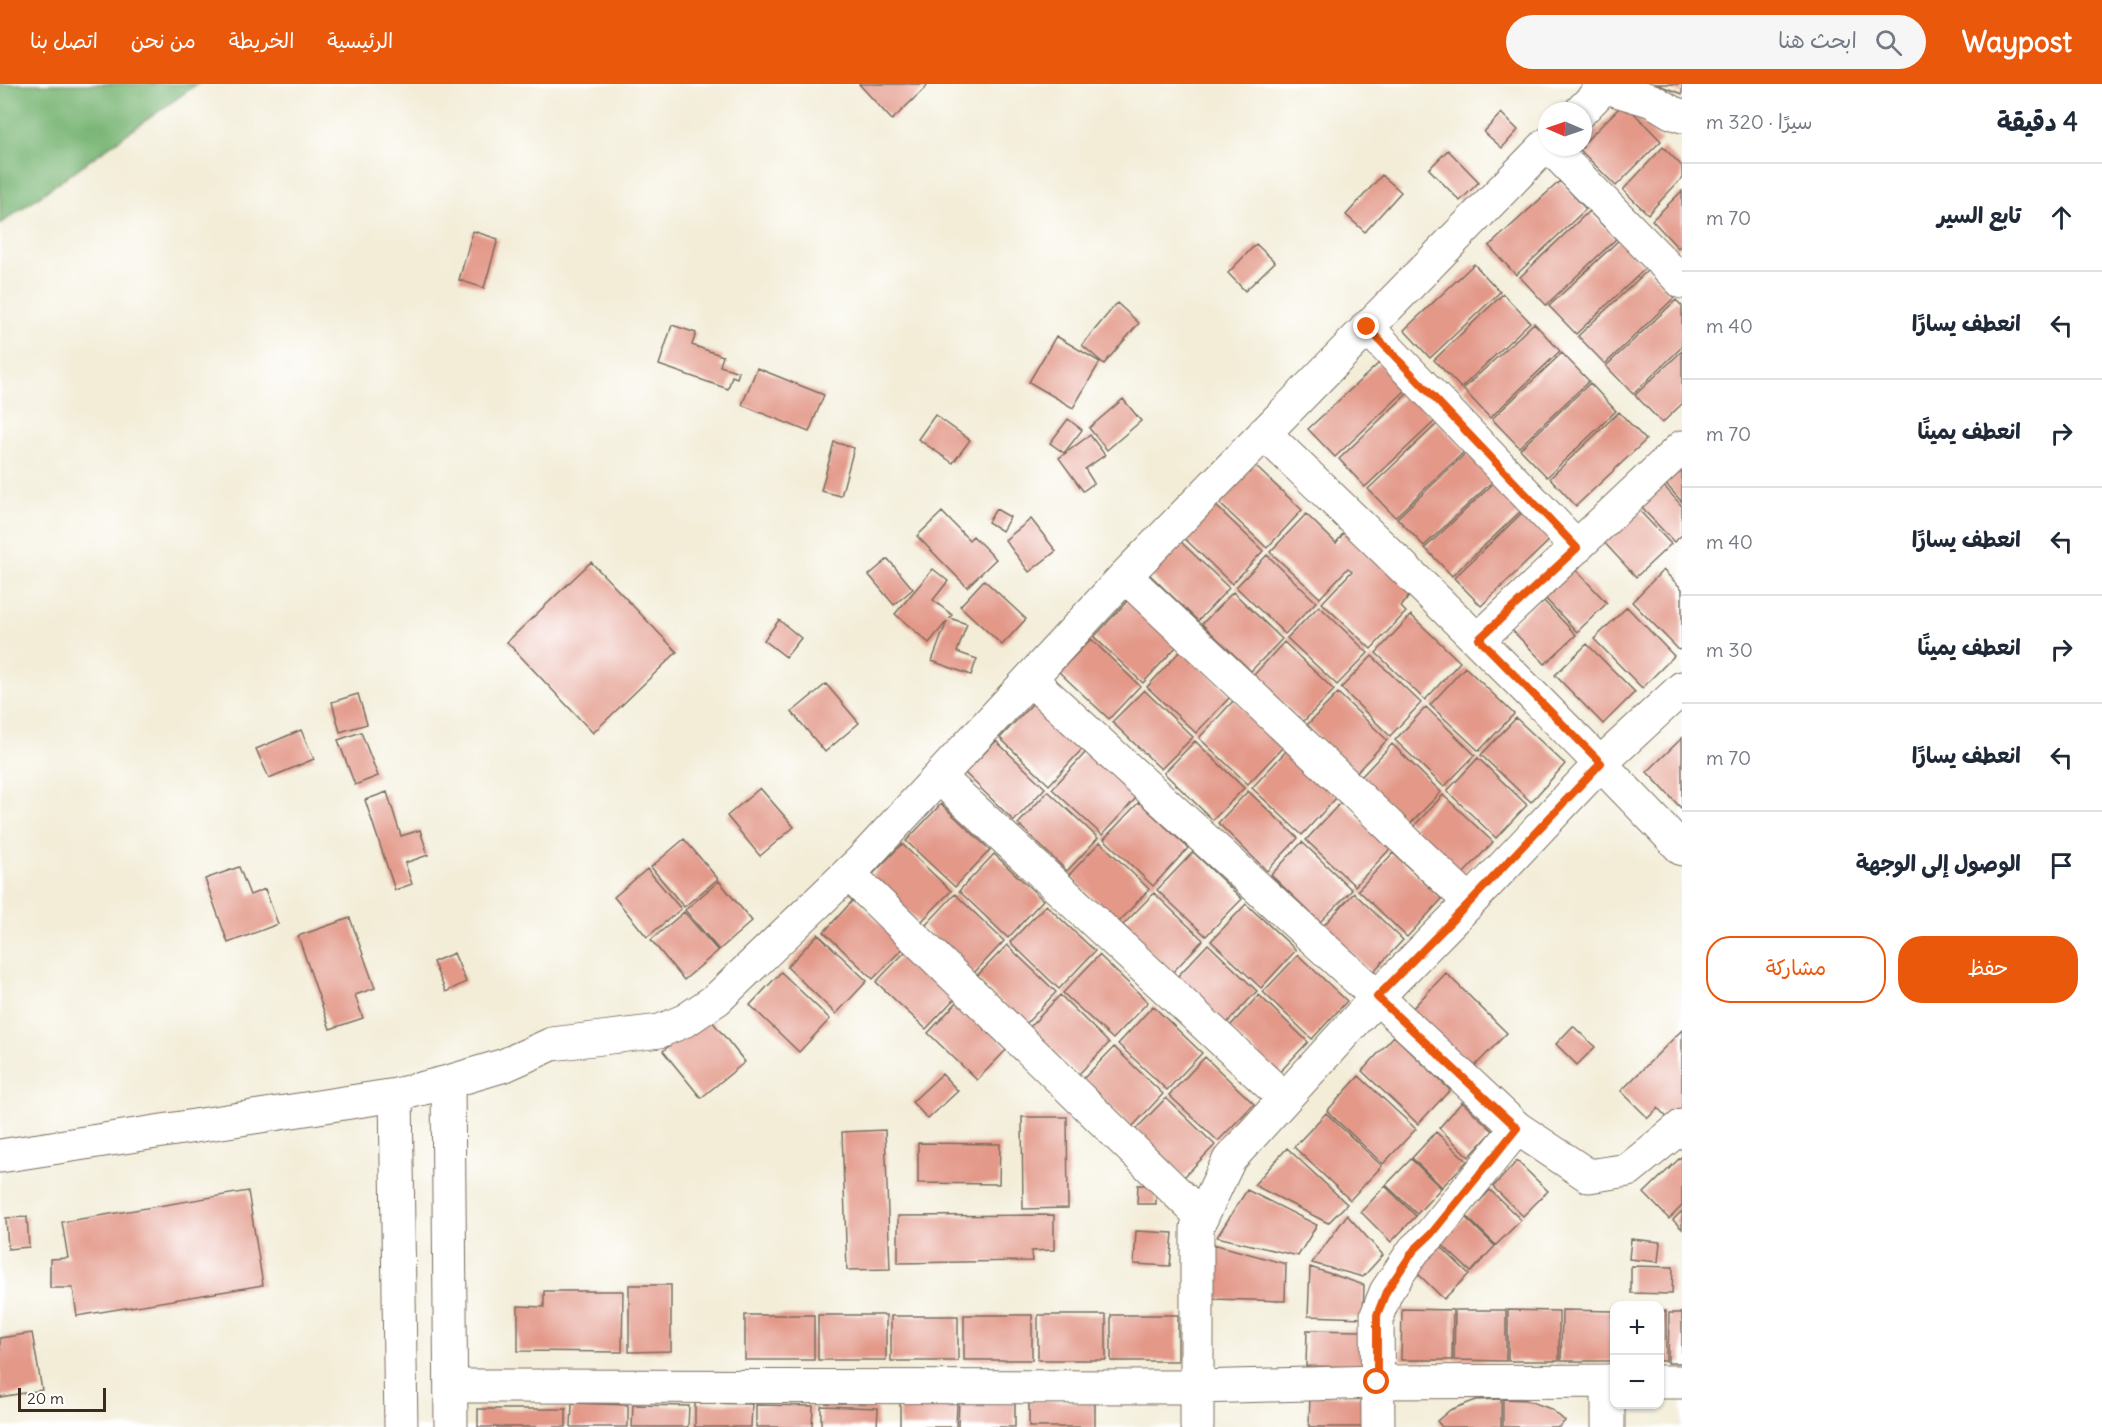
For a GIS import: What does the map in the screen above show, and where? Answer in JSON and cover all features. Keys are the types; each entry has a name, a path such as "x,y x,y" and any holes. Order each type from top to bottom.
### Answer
{"street":[{"path":"1590,102 1606,85 1653,101 1682,116"},
{"path":"0,1156 396,1095 505,1065 552,1044 660,1031 686,1020 717,999 849,874 1125,576 1538,153"},
{"path":"1559,156 1682,282"},
{"path":"1367,327 1577,548"},
{"path":"1264,432 1479,639 1682,849"},
{"path":"1479,639 1682,447"},
{"path":"1125,576 1470,902"},
{"path":"1031,680 1517,1128 1589,1176 1628,1170 1682,1126"},
{"path":"1197,1427 1197,1227 1229,1160 1377,997 1601,763 1682,688"},
{"path":"939,777 1284,1098"},
{"path":"849,874 1202,1216"},
{"path":"448,1082 451,1427"},
{"path":"396,1095 401,1427"},
{"path":"1377,1427 1377,1315 1386,1292 1414,1250 1431,1234 1517,1128"},
{"path":"451,1386 1197,1387 1377,1382 1610,1381"},
{"path":"1664,1382 1682,1382"},
{"path":"1608,1427 1610,1396"}],"green space":[{"path":"0,84 197,84 0,224"}],"building":[{"path":"859,84 926,84 927,86 892,120"},
{"path":"1656,84 1682,84 1682,94"},
{"path":"1624,103 1661,141 1616,186 1586,156 1592,156 1592,135"},
{"path":"1501,113 1518,130 1502,148 1484,132"},
{"path":"1663,147 1682,166 1682,178 1648,214 1623,190"},
{"path":"1448,150 1479,182 1460,201 1429,169"},
{"path":"1382,175 1401,192 1365,232 1346,215"},
{"path":"1560,181 1586,209 1516,275 1489,246"},
{"path":"1682,191 1682,244 1678,248 1652,220"},
{"path":"1589,211 1616,239 1546,305 1520,277"},
{"path":"473,231 498,239 484,288 459,280"},
{"path":"1619,240 1646,268 1576,334 1549,306"},
{"path":"1256,244 1275,262 1245,291 1228,273"},
{"path":"1474,264 1500,292 1430,358 1404,330"},
{"path":"1648,270 1674,298 1605,364 1578,336"},
{"path":"1503,294 1530,322 1461,388 1434,360"},
{"path":"1676,300 1682,306 1682,347 1633,394 1606,366"},
{"path":"1117,303 1139,323 1104,364 1082,345"},
{"path":"1534,323 1560,351 1490,418 1463,389"},
{"path":"672,325 696,333 692,345 723,356 720,366 739,372 737,378 732,376 728,389 659,365"},
{"path":"1056,336 1100,362 1073,408 1029,382"},
{"path":"1682,351 1682,404 1662,423 1635,395"},
{"path":"1562,353 1589,381 1519,447 1492,419"},
{"path":"1379,363 1405,391 1335,457 1308,429"},
{"path":"757,368 824,395 809,432 742,405"},
{"path":"1590,383 1616,411 1547,477 1520,449"},
{"path":"1408,393 1435,421 1365,487 1339,459"},
{"path":"1123,399 1141,421 1107,450 1089,428"},
{"path":"1619,412 1646,440 1576,506 1550,478"},
{"path":"935,415 970,440 953,463 918,439"},
{"path":"1068,419 1082,430 1064,453 1050,443"},
{"path":"1438,423 1465,451 1395,517 1368,489"},
{"path":"1090,435 1105,455 1085,469 1094,483 1083,491 1059,458"},
{"path":"834,442 854,448 841,496 821,491"},
{"path":"1467,452 1493,481 1424,546 1397,518"},
{"path":"1682,463 1682,502 1663,481"},
{"path":"1253,464 1302,510 1267,548 1218,502"},
{"path":"1495,482 1521,511 1452,576 1425,548"},
{"path":"1661,483 1682,506 1682,535 1674,542 1638,504"},
{"path":"1214,504 1263,551 1232,584 1183,537"},
{"path":"1635,506 1671,544 1636,577 1601,539"},
{"path":"996,509 1010,517 1002,531 988,522"},
{"path":"1524,511 1551,539 1481,606 1454,578"},
{"path":"942,512 969,540 973,536 996,559 967,587 917,536"},
{"path":"1306,514 1336,543 1350,524 1422,579 1401,607 1406,612 1371,649 1322,603 1352,571 1348,568 1320,598 1270,552"},
{"path":"1031,519 1056,551 1029,572 1005,540"},
{"path":"1180,541 1229,588 1198,621 1149,574"},
{"path":"1267,555 1316,602 1285,634 1236,587"},
{"path":"888,559 913,589 894,605 869,575"},
{"path":"591,562 677,652 593,733 507,642"},
{"path":"1572,566 1607,603 1577,632 1542,595"},
{"path":"933,569 948,581 933,600 952,615 950,618 967,624 957,652 977,659 971,675 932,661 947,621 929,643 895,614"},
{"path":"1663,570 1682,589 1682,648 1679,650 1632,602"},
{"path":"984,580 1026,619 1002,645 960,606"},
{"path":"1233,592 1282,639 1251,671 1202,624"},
{"path":"1541,598 1576,635 1545,664 1510,628"},
{"path":"1129,599 1178,645 1143,683 1094,637"},
{"path":"1319,606 1368,653 1337,685 1287,638"},
{"path":"1627,607 1674,656 1642,688 1594,639"},
{"path":"1411,615 1460,662 1425,700 1376,653"},
{"path":"779,620 801,638 786,657 764,640"},
{"path":"1091,639 1140,686 1109,719 1059,672"},
{"path":"1284,642 1334,690 1303,722 1254,675"},
{"path":"1587,644 1635,692 1603,724 1555,675"},
{"path":"1182,649 1231,696 1196,733 1147,687"},
{"path":"1372,656 1421,703 1390,736 1341,688"},
{"path":"1465,667 1514,714 1479,751 1430,705"},
{"path":"826,684 859,723 825,752 792,712"},
{"path":"1144,690 1193,737 1161,769 1112,722"},
{"path":"1338,693 1387,740 1356,773 1307,725"},
{"path":"358,694 367,724 340,732 332,702"},
{"path":"1234,700 1283,747 1248,784 1199,738"},
{"path":"1035,701 1084,747 1049,785 1000,738"},
{"path":"1426,707 1475,755 1444,787 1395,740"},
{"path":"1516,718 1565,764 1531,802 1481,755"},
{"path":"301,730 314,759 269,778 256,749"},
{"path":"361,732 378,776 355,785 338,740"},
{"path":"1682,738 1682,809 1647,772"},
{"path":"996,741 1045,788 1014,821 965,773"},
{"path":"1195,741 1244,788 1213,820 1164,773"},
{"path":"1392,744 1441,792 1410,824 1361,777"},
{"path":"1287,750 1337,797 1302,835 1252,788"},
{"path":"1087,751 1137,797 1102,835 1052,789"},
{"path":"1478,758 1527,805 1496,838 1447,791"},
{"path":"760,788 794,827 760,856 727,816"},
{"path":"1048,791 1098,838 1067,871 1018,824"},
{"path":"1248,791 1298,838 1267,871 1218,823"},
{"path":"387,792 401,836 420,830 428,855 405,863 412,884 395,890 365,800"},
{"path":"1443,795 1493,842 1462,875 1413,827"},
{"path":"1139,802 1188,848 1153,886 1104,839"},
{"path":"1341,802 1390,849 1355,886 1306,840"},
{"path":"941,804 990,850 955,887 906,841"},
{"path":"684,839 718,879 684,907 651,867"},
{"path":"1100,842 1149,889 1119,922 1069,875"},
{"path":"1302,842 1352,890 1320,922 1271,875"},
{"path":"902,844 951,891 920,923 871,876"},
{"path":"1193,852 1242,899 1206,936 1157,890"},
{"path":"1393,853 1442,899 1407,937 1358,890"},
{"path":"994,854 1043,900 1008,938 959,891"},
{"path":"239,867 250,895 265,889 278,924 228,943 205,879"},
{"path":"647,869 681,909 647,937 614,897"},
{"path":"719,881 752,921 719,950 685,910"},
{"path":"1154,893 1203,940 1172,973 1123,925"},
{"path":"1354,893 1403,940 1372,973 1323,926"},
{"path":"955,894 1004,941 973,974 924,927"},
{"path":"854,899 904,947 873,979 824,932"},
{"path":"1246,904 1296,950 1261,988 1211,941"},
{"path":"1046,905 1095,951 1059,989 1010,942"},
{"path":"684,912 718,951 684,980 651,940"},
{"path":"350,918 375,988 355,995 363,1018 330,1029 298,936"},
{"path":"818,934 867,981 836,1014 787,967"},
{"path":"1208,944 1257,991 1226,1024 1177,977"},
{"path":"1007,945 1056,992 1025,1025 976,977"},
{"path":"907,950 956,997 926,1029 876,982"},
{"path":"454,953 466,982 446,992 433,962"},
{"path":"1099,955 1148,1002 1113,1039 1063,993"},
{"path":"1298,955 1347,1001 1312,1039 1263,992"},
{"path":"781,972 830,1019 799,1052 750,1005"},
{"path":"1446,973 1507,1033 1469,1072 1408,1013"},
{"path":"1060,995 1109,1043 1078,1075 1029,1028"},
{"path":"1259,995 1308,1042 1278,1074 1229,1027"},
{"path":"959,1000 1008,1048 977,1080 928,1033"},
{"path":"1153,1006 1202,1053 1167,1090 1118,1044"},
{"path":"707,1015 745,1062 701,1098 663,1051"},
{"path":"1573,1026 1595,1047 1577,1065 1556,1044"},
{"path":"1682,1030 1682,1113 1672,1123 1658,1108 1648,1118 1621,1091"},
{"path":"1394,1036 1450,1090 1418,1124 1362,1071"},
{"path":"1114,1047 1163,1094 1132,1127 1083,1079"},
{"path":"1205,1057 1254,1104 1218,1141 1169,1095"},
{"path":"942,1074 958,1091 928,1119 912,1102"},
{"path":"1359,1076 1416,1129 1383,1164 1327,1111"},
{"path":"1166,1098 1215,1145 1184,1177 1135,1130"},
{"path":"1462,1102 1493,1131 1469,1157 1439,1128"},
{"path":"1326,1113 1382,1166 1350,1200 1294,1147"},
{"path":"1022,1117 1067,1117 1068,1208 1023,1209"},
{"path":"885,1130 890,1269 847,1270 842,1132"},
{"path":"1436,1132 1467,1161 1442,1187 1412,1158"},
{"path":"918,1143 1000,1144 999,1184 918,1183"},
{"path":"1287,1148 1347,1204 1328,1223 1254,1185"},
{"path":"1682,1156 1682,1206 1669,1219 1644,1193"},
{"path":"1411,1159 1441,1188 1417,1214 1386,1185"},
{"path":"1517,1161 1548,1191 1523,1216 1493,1187"},
{"path":"1138,1185 1156,1185 1156,1204 1137,1204"},
{"path":"1385,1186 1416,1216 1391,1242 1361,1212"},
{"path":"1247,1190 1317,1225 1298,1256 1217,1237"},
{"path":"1490,1190 1521,1220 1496,1245 1466,1216"},
{"path":"248,1191 263,1285 77,1316 73,1288 50,1288 50,1259 68,1258 62,1222"},
{"path":"1682,1211 1682,1229 1673,1220"},
{"path":"1054,1215 1054,1250 1031,1251 1032,1261 898,1263 898,1216"},
{"path":"1347,1215 1383,1255 1363,1277 1312,1263"},
{"path":"27,1217 29,1247 8,1249 6,1218"},
{"path":"1465,1217 1495,1246 1471,1272 1440,1243"},
{"path":"1136,1231 1173,1233 1170,1266 1134,1264"},
{"path":"1631,1239 1660,1242 1658,1262 1629,1259"},
{"path":"1213,1244 1286,1264 1285,1301 1212,1299"},
{"path":"1438,1244 1469,1274 1444,1299 1414,1270"},
{"path":"1631,1266 1673,1267 1672,1294 1631,1293"},
{"path":"1310,1267 1364,1285 1363,1318 1308,1316"},
{"path":"629,1285 671,1285 671,1351 629,1352"},
{"path":"544,1291 623,1291 622,1352 518,1351 518,1306 544,1307"},
{"path":"1402,1309 1453,1310 1452,1360 1401,1360"},
{"path":"1455,1310 1506,1310 1506,1361 1454,1360"},
{"path":"1508,1310 1559,1311 1559,1361 1508,1361"},
{"path":"1562,1310 1610,1311 1610,1361 1561,1361"},
{"path":"1664,1311 1666,1311 1666,1361 1664,1361"},
{"path":"1669,1313 1682,1313 1682,1363 1668,1363"},
{"path":"745,1315 814,1315 814,1360 745,1360"},
{"path":"818,1315 886,1315 886,1360 818,1360"},
{"path":"964,1315 1032,1315 1032,1360 964,1360"},
{"path":"1038,1315 1106,1315 1106,1360 1038,1360"},
{"path":"1111,1315 1178,1315 1178,1361 1111,1361"},
{"path":"891,1316 958,1316 958,1361 891,1361"},
{"path":"1307,1330 1362,1331 1362,1367 1306,1366"},
{"path":"32,1333 42,1390 0,1397 0,1338"},
{"path":"1310,1395 1365,1396 1365,1427 1309,1427"},
{"path":"900,1399 957,1401 956,1427 900,1427"},
{"path":"1501,1399 1501,1427 1442,1427 1437,1421 1450,1410 1476,1400"},
{"path":"1503,1399 1526,1400 1551,1409 1565,1421 1559,1427 1503,1427"},
{"path":"959,1400 1015,1402 1015,1427 958,1427"},
{"path":"1029,1401 1095,1402 1095,1427 1029,1427"},
{"path":"572,1403 628,1405 628,1427 571,1427"},
{"path":"695,1403 752,1404 751,1427 695,1427"},
{"path":"633,1405 689,1406 688,1427 632,1427"},
{"path":"756,1405 813,1406 812,1427 756,1427"},
{"path":"821,1406 878,1408 877,1427 821,1427"},
{"path":"478,1409 566,1409 566,1427 478,1427"}],"route":[{"path":"1367,327 1577,548 1479,639 1601,763 1377,997 1517,1128 1431,1234 1414,1250 1386,1292 1377,1315 1377,1382"}]}
